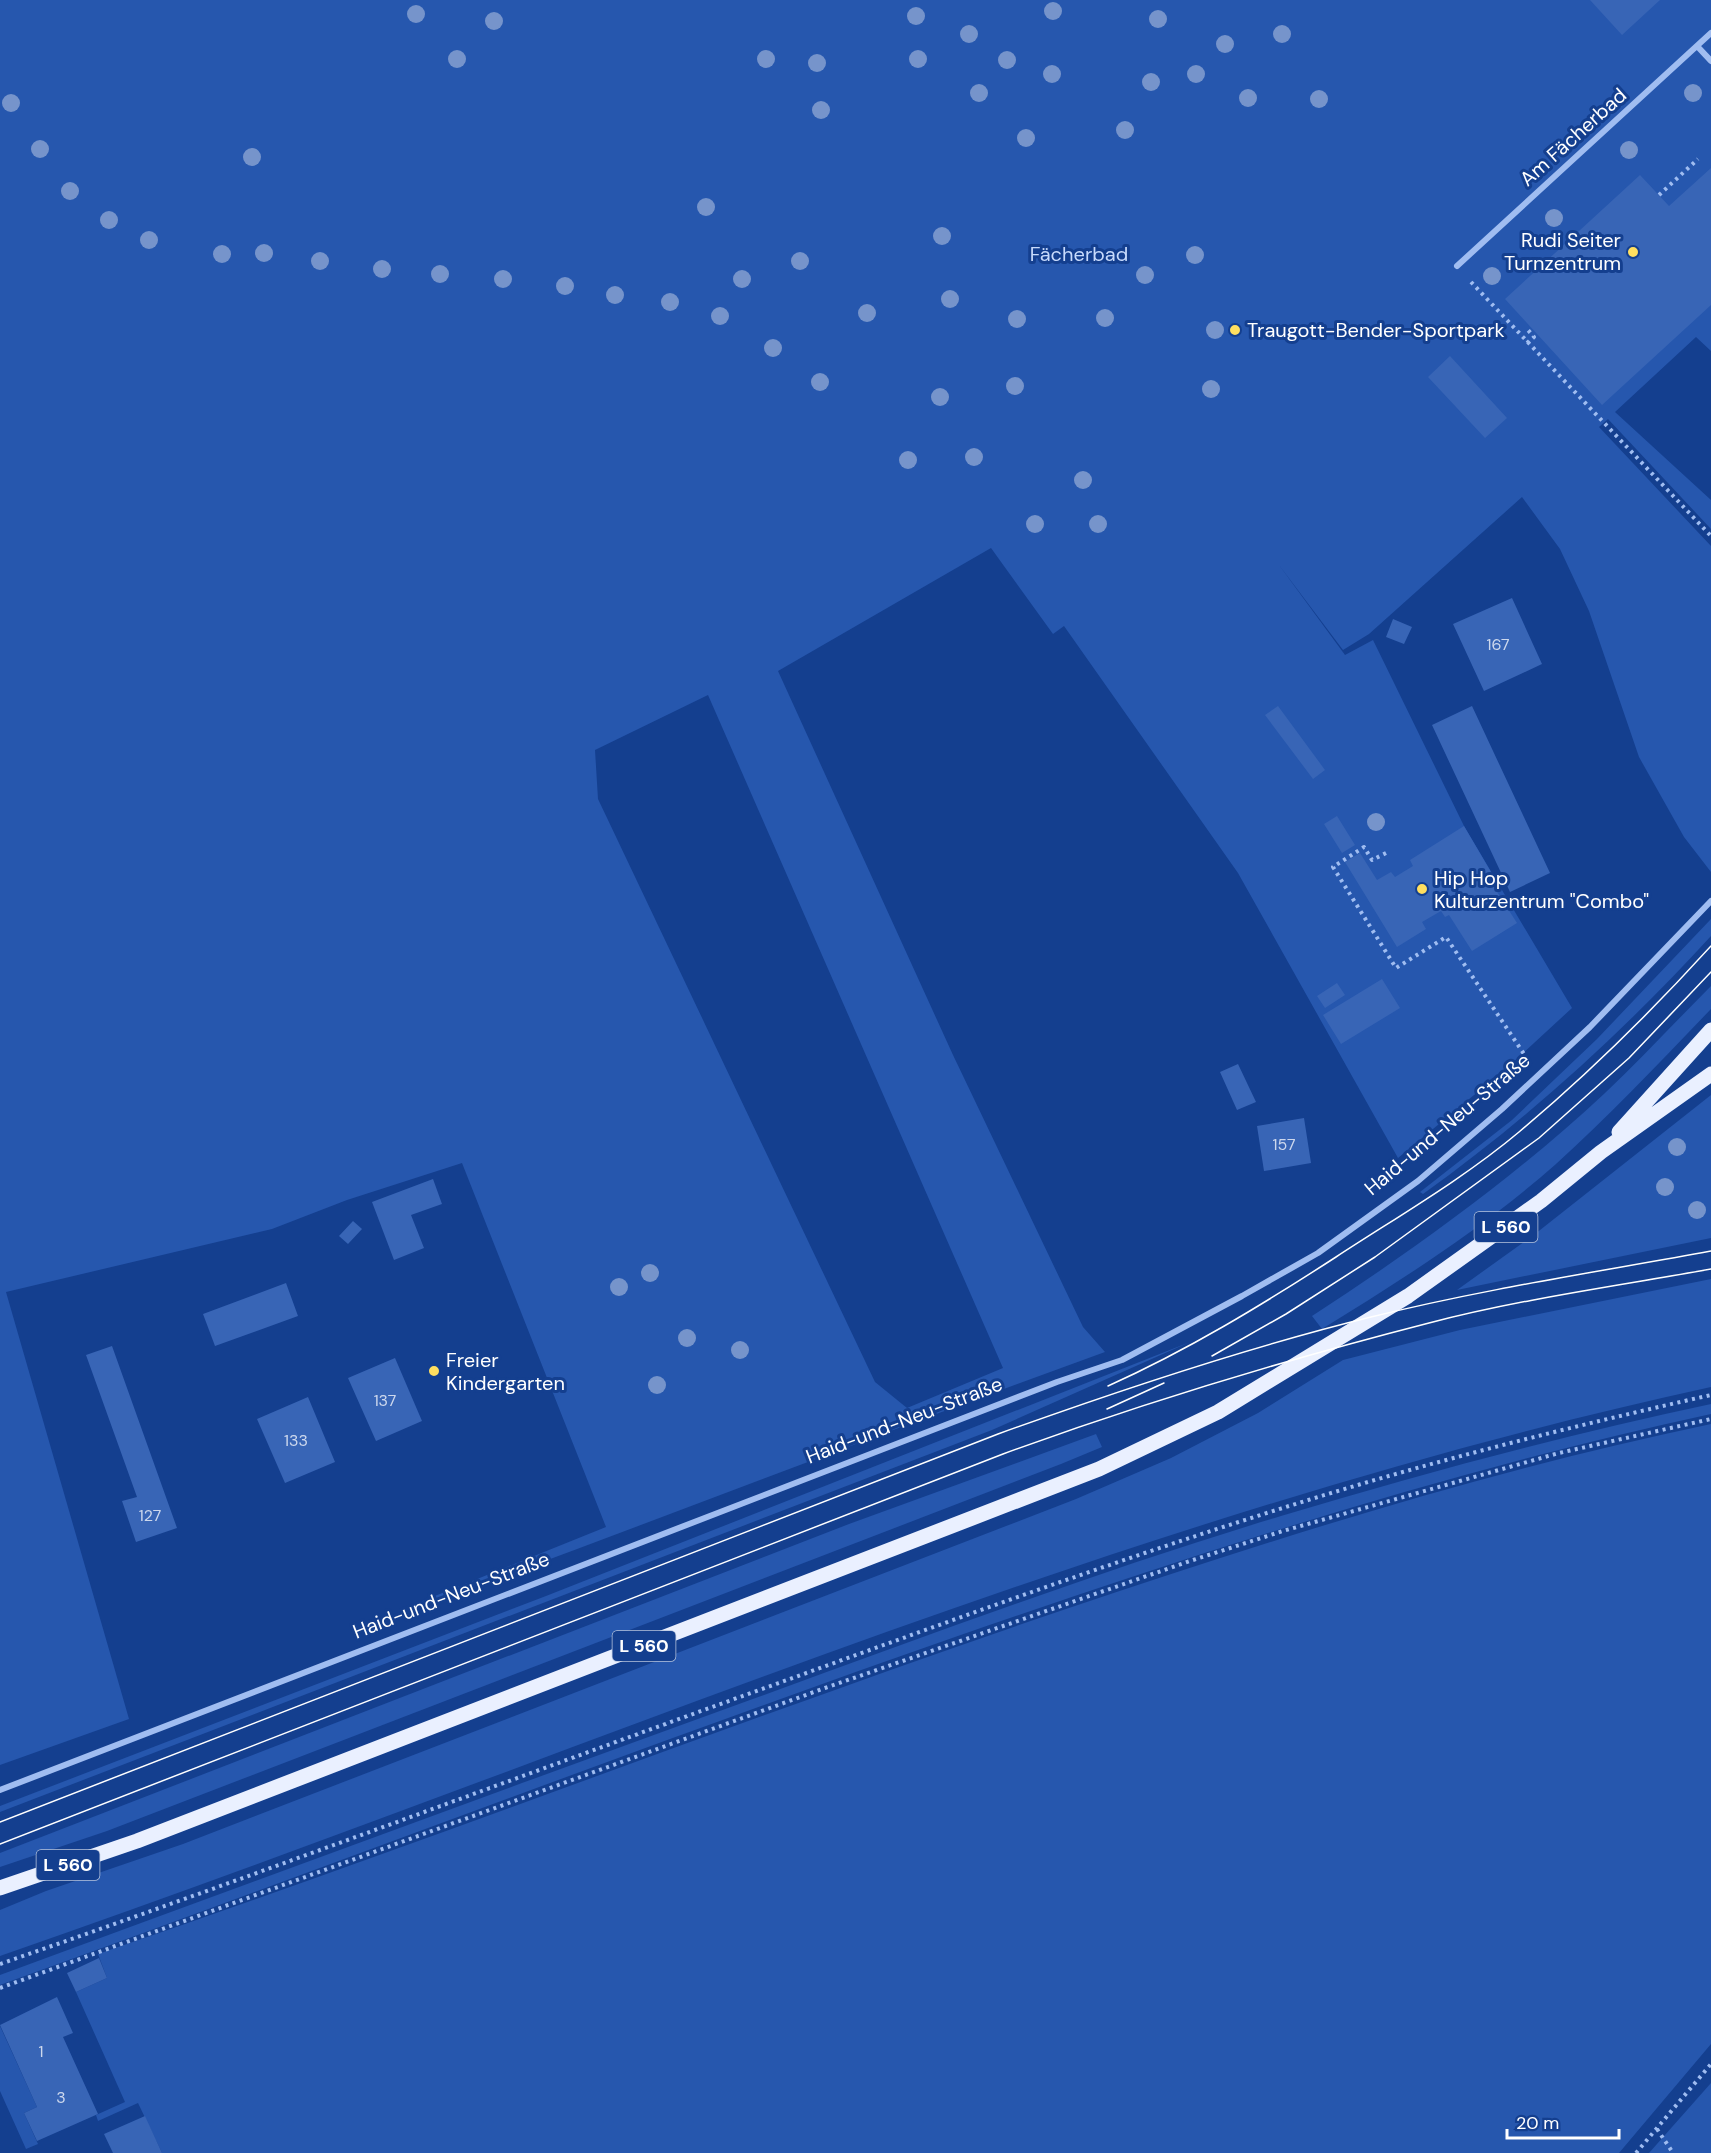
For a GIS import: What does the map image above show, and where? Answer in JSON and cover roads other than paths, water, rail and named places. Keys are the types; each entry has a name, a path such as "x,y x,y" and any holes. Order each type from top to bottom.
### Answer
{"main road":[{"name":"L 560","path":"1600,1152 1711,1030"},
{"name":"L 560","path":"0,1888 180,1824 1099,1469 1218,1412 1408,1296 1542,1201 1600,1152 1711,1074"}],"street":[{"name":"Am Fächerbad","path":"1456,266 1711,33"},
{"path":"1697,46 1711,61"},
{"name":"Haid-und-Neu-Straße","path":"0,1790 1057,1382 1122,1360 1318,1253 1418,1181 1590,1027 1711,900"}],"tram line":[{"path":"1108,1386 1196,1342 1252,1309 1475,1166 1519,1132 1594,1066 1711,946"},
{"path":"1212,1356 1286,1314 1375,1257 1539,1138 1629,1058 1711,972"},
{"path":"0,1822 998,1434 1136,1386 1277,1342 1413,1307 1498,1289 1711,1251"},
{"path":"0,1844 1003,1454 1108,1417 1268,1367 1464,1314 1711,1269"},
{"path":"1107,1409 1164,1383"}],"place":[{"name":"Rudi Seiter Turnzentrum","path":"1633,252"},
{"name":"Traugott-Bender-Sportpark","path":"1235,330"},
{"name":"Hip Hop Kulturzentrum \"Combo\"","path":"1422,889"},
{"name":"Freier Kindergarten","path":"434,1371"}],"park label":[{"name":"Fächerbad","path":"1079,254"}]}
